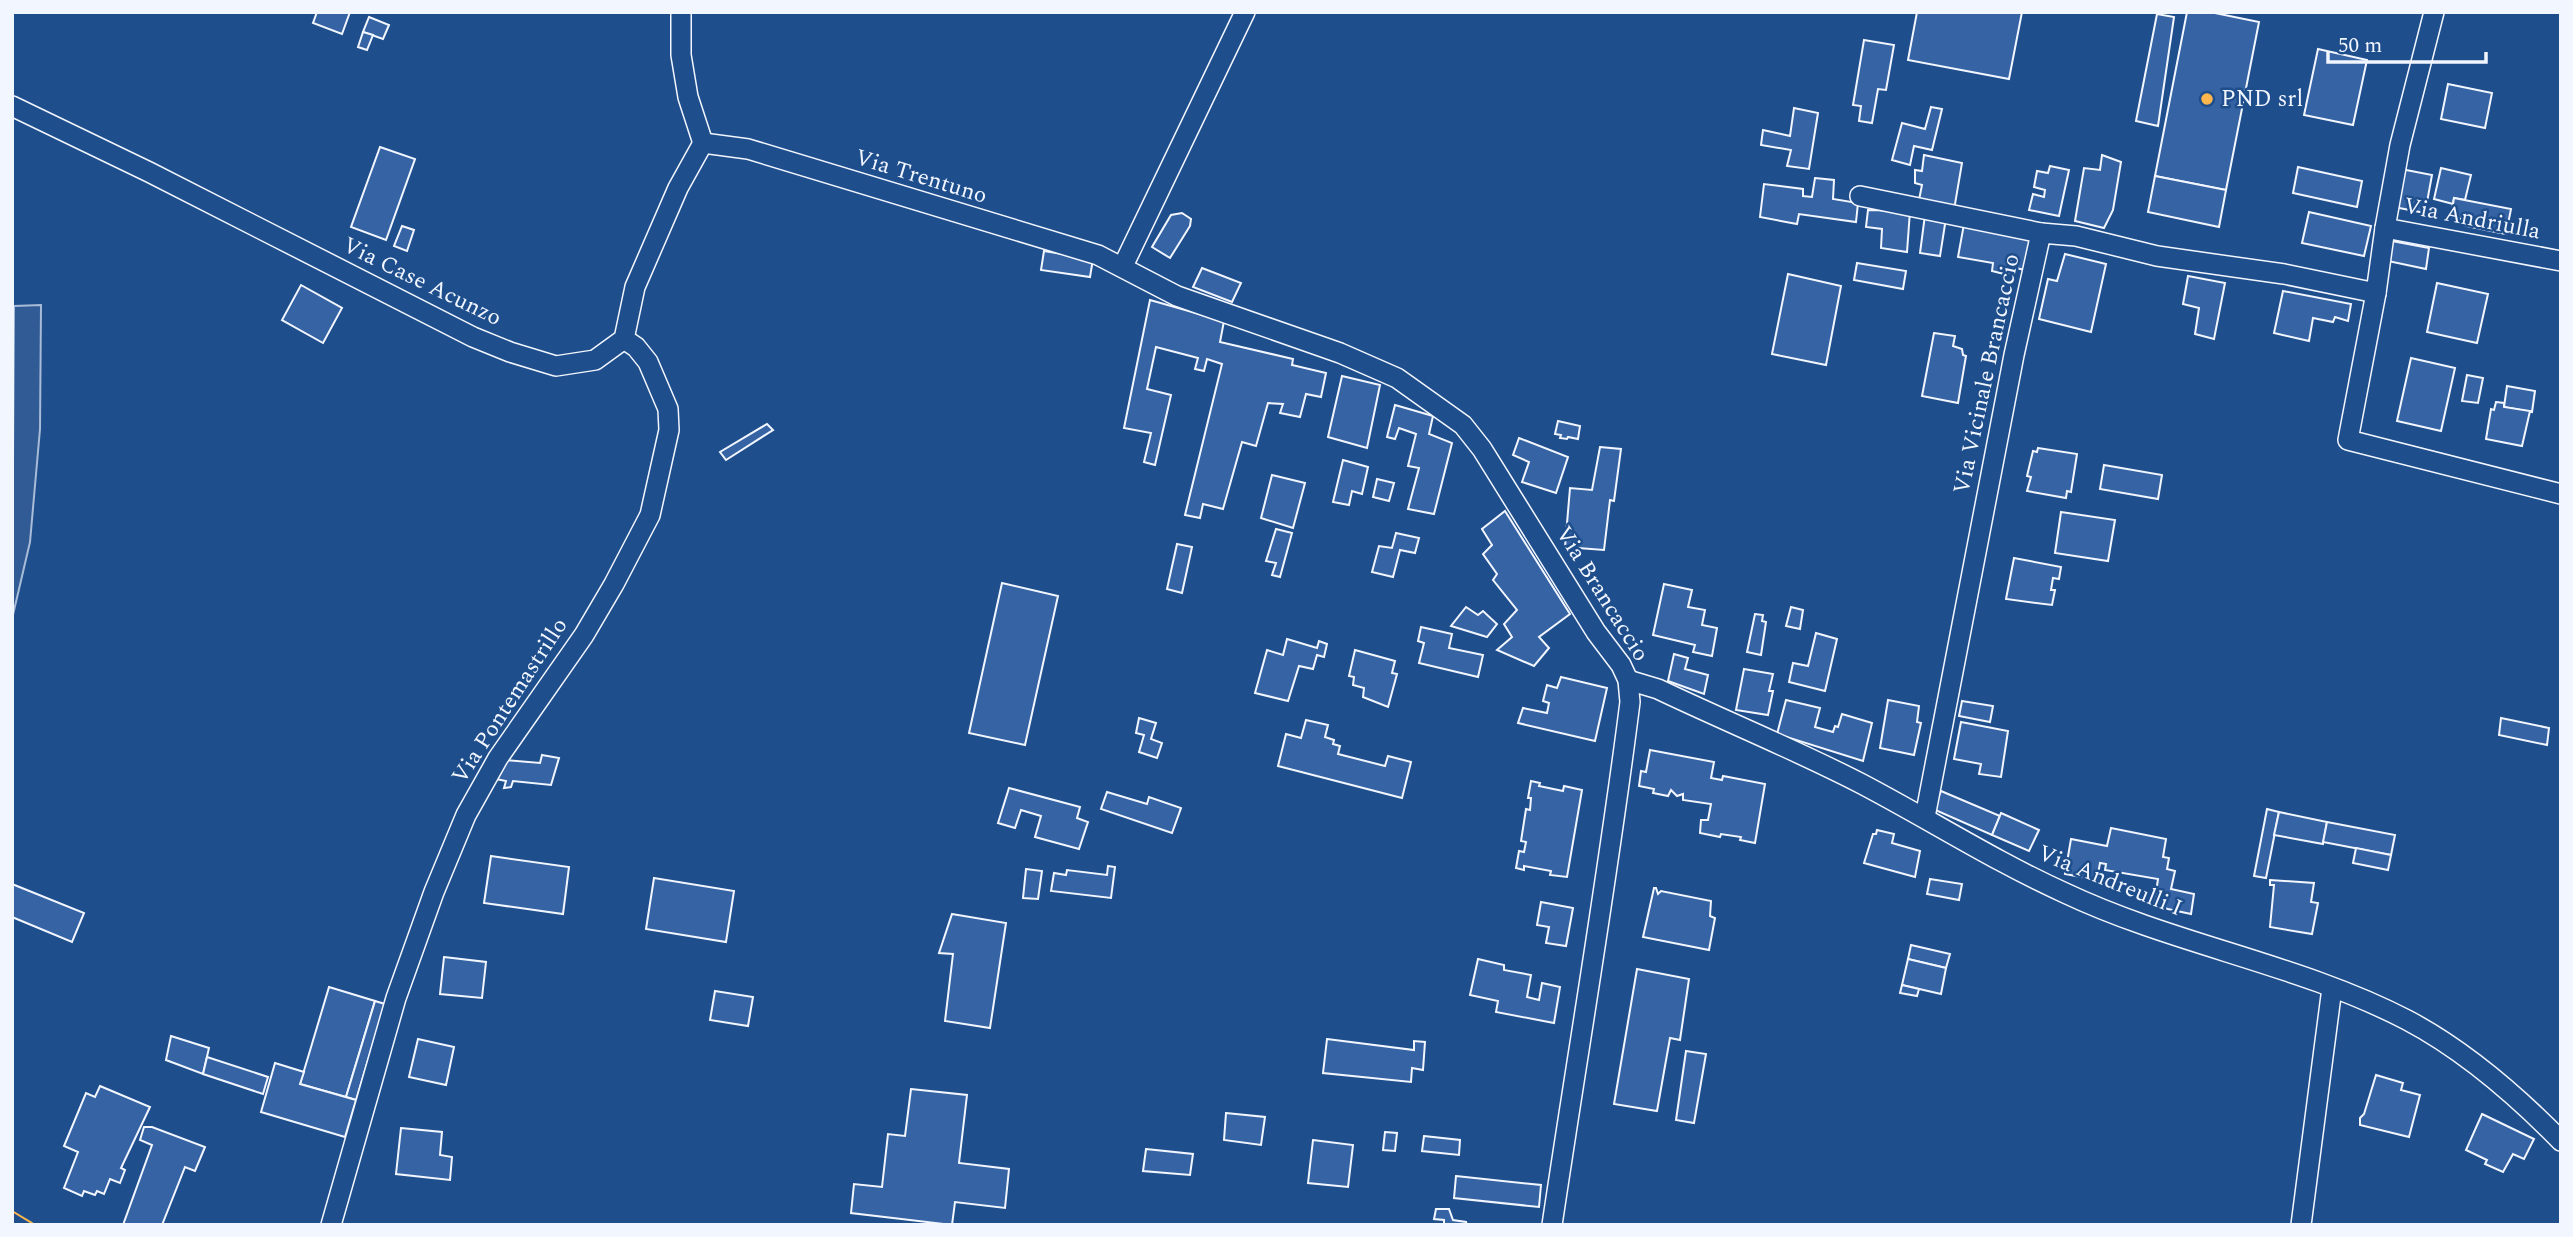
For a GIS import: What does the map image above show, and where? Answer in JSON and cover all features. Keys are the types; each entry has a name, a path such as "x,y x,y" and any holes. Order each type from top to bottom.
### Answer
{"street":[{"path":"624,339 635,287 678,188 703,143 688,97 681,55 681,12"},
{"path":"1123,266 1245,12"},
{"name":"Via Andriulla","path":"2434,12 2400,145 2385,228 2561,261"},
{"name":"Via Case Acunzo","path":"12,106 149,172 473,337 510,352 556,366 596,360 624,339"},
{"name":"Via Trentuno","path":"703,143 748,149 1075,247 1123,266"},
{"path":"1860,196 2041,233"},
{"path":"2385,228 2376,293 2348,440 2561,494"},
{"name":"Via Vicinale Brancaccio","path":"1925,817 2014,355 2041,233 2076,236 2157,256 2284,274 2376,293"},
{"name":"Via Brancaccio","path":"1123,266 1177,296 1340,353 1397,378 1463,425 1482,449 1628,680 1630,702 1612,849 1562,1144 1552,1225"},
{"name":"Via Pontemastrillo","path":"331,1225 396,999 434,892 466,815 498,758 584,635 650,515 670,430 668,409 648,362 636,347 624,339"},
{"name":"Via Andreulli I","path":"1628,680 1658,690 1844,776 1925,817 1998,859 2093,905 2332,988 2384,1009 2444,1042 2496,1081 2561,1141"},
{"path":"2301,1225 2332,988"}],"shaded area":[{"path":"41,305 40,429 30,542 12,619 14,306"}],"building":[{"path":"317,12 350,12 342,34 313,23"},
{"path":"1917,12 2022,12 2009,79 1908,60"},
{"name":"PND srl","path":"2187,12 2210,12 2259,22 2226,190 2155,176"},
{"path":"2157,14 2174,17 2158,126 2136,121"},
{"path":"369,17 389,25 383,39 363,32"},
{"path":"363,32 373,35 367,50 358,47"},
{"path":"1864,40 1894,45 1886,90 1878,89 1872,123 1859,121 1861,106 1853,105"},
{"path":"2318,49 2367,60 2353,125 2304,115"},
{"path":"2448,84 2492,93 2485,128 2441,119"},
{"path":"1931,107 1942,109 1932,150 1914,146 1910,165 1892,160 1902,123 1925,129"},
{"path":"1794,108 1818,113 1809,169 1787,166 1791,150 1761,145 1763,130 1790,136"},
{"path":"380,147 415,159 386,240 351,227"},
{"path":"1924,155 1962,163 1954,210 1918,205 1922,185 1915,183 1915,170 1922,171"},
{"path":"2102,155 2121,162 2113,210 2104,228 2075,221 2084,168 2100,170"},
{"path":"2050,166 2069,170 2059,216 2029,210 2033,194 2044,197 2045,190 2034,187 2037,171 2048,173"},
{"path":"2298,167 2362,181 2357,207 2293,193"},
{"path":"2441,168 2471,175 2465,200 2454,198 2453,204 2434,199"},
{"path":"2401,169 2432,175 2425,213 2394,207"},
{"path":"2155,176 2226,190 2219,227 2148,212"},
{"path":"1815,178 1834,180 1833,199 1858,203 1856,222 1799,214 1797,224 1760,217 1764,184 1803,189 1803,196 1812,197"},
{"path":"2454,198 2511,209 2506,234 2466,226 2467,220 2451,217"},
{"path":"1868,210 1910,211 1907,252 1881,248 1882,229 1866,227"},
{"path":"2309,212 2371,226 2364,256 2302,243"},
{"path":"1182,213 1191,219 1190,226 1170,258 1152,247 1171,215"},
{"path":"1925,215 1946,218 1940,256 1920,253"},
{"path":"1964,224 2032,239 2026,270 2015,268 2017,259 2011,258 2008,275 1992,271 1993,263 1958,257"},
{"path":"402,226 414,230 407,251 394,246"},
{"path":"2392,241 2429,248 2426,269 2388,261"},
{"path":"1044,251 1093,259 1090,277 1041,270"},
{"path":"2065,254 2106,264 2091,332 2039,319 2048,279 2057,281"},
{"path":"1857,263 1906,271 1903,289 1854,280"},
{"path":"1202,268 1241,283 1232,302 1193,287"},
{"path":"1788,274 1841,286 1826,365 1772,354"},
{"path":"2188,276 2225,283 2214,339 2195,334 2199,308 2183,304"},
{"path":"2437,283 2488,294 2477,343 2427,332"},
{"path":"301,285 342,308 323,343 282,320"},
{"path":"2283,291 2351,304 2348,321 2335,317 2333,322 2313,318 2309,341 2274,333"},
{"path":"1150,300 1224,321 1220,342 1293,359 1292,365 1326,373 1321,397 1306,394 1300,417 1280,413 1283,404 1268,403 1256,446 1242,442 1223,509 1203,504 1200,518 1185,515 1222,364 1207,359 1204,371 1195,369 1198,358 1156,347 1147,389 1171,395 1155,465 1144,462 1151,433 1124,428"},
{"path":"1934,333 1955,336 1953,346 1962,349 1963,355 1966,356 1958,403 1922,396"},
{"path":"2411,358 2455,368 2441,431 2397,421"},
{"path":"2467,375 2483,378 2478,403 2462,401"},
{"path":"1342,376 1380,385 1367,448 1328,437"},
{"path":"2507,386 2535,391 2532,412 2504,407"},
{"path":"2496,402 2504,403 2504,407 2530,411 2522,446 2486,439 2491,409 2494,410"},
{"path":"1395,405 1433,416 1429,434 1452,443 1434,514 1408,509 1419,468 1408,466 1416,434 1399,428 1395,439 1387,437"},
{"path":"1558,421 1580,426 1578,439 1560,438 1561,435 1555,434"},
{"path":"767,424 773,430 726,460 720,452"},
{"path":"1519,438 1568,457 1556,493 1522,482 1529,462 1513,455"},
{"path":"1600,447 1621,449 1614,501 1610,500 1604,550 1565,547 1570,488 1592,490"},
{"path":"2038,448 2077,454 2071,492 2067,491 2066,498 2027,491 2031,477 2027,476 2033,451 2037,452"},
{"path":"1343,460 1368,467 1362,494 1352,491 1349,505 1333,502"},
{"path":"2104,465 2162,475 2158,499 2100,489"},
{"path":"1272,475 1305,483 1293,528 1261,518"},
{"path":"1377,479 1394,483 1389,501 1373,497"},
{"path":"1505,511 1570,614 1539,637 1549,648 1534,666 1497,650 1512,637 1504,624 1517,610 1493,580 1497,574 1483,554 1492,545 1482,529"},
{"path":"2061,512 2115,520 2108,561 2055,553"},
{"path":"1276,529 1292,533 1280,577 1272,575 1276,563 1266,561"},
{"path":"1396,533 1419,538 1415,553 1400,550 1393,577 1372,572 1379,546 1392,548"},
{"path":"1177,544 1192,547 1182,593 1167,589"},
{"path":"2014,558 2061,567 2059,579 2053,578 2051,590 2055,590 2052,605 2006,599"},
{"path":"1002,583 1058,596 1025,745 969,733"},
{"path":"1664,584 1692,590 1688,607 1705,610 1702,625 1717,628 1712,656 1693,652 1695,645 1653,635"},
{"path":"1466,607 1478,615 1483,611 1497,624 1487,637 1451,626"},
{"path":"1791,607 1803,610 1800,629 1786,626"},
{"path":"1755,614 1763,615 1762,621 1766,622 1761,655 1747,652"},
{"path":"1421,627 1452,634 1449,648 1483,655 1478,677 1419,663 1424,643 1418,641"},
{"path":"1816,633 1837,639 1825,691 1789,682 1793,663 1808,666"},
{"path":"1287,639 1317,648 1319,641 1327,644 1324,657 1317,655 1313,669 1299,666 1288,701 1255,693 1267,650 1283,655"},
{"path":"1355,650 1395,661 1392,673 1397,674 1388,707 1363,697 1364,688 1353,685 1354,677 1349,676"},
{"path":"1674,654 1688,658 1685,669 1708,675 1704,694 1668,681"},
{"path":"1744,669 1773,674 1768,715 1736,710"},
{"path":"1561,677 1607,688 1595,741 1518,723 1523,708 1547,713 1549,703 1543,701 1547,685 1557,688"},
{"path":"1786,700 1820,708 1815,727 1833,732 1835,726 1838,727 1842,714 1872,723 1863,761 1777,734"},
{"path":"1888,700 1919,706 1917,722 1921,723 1914,755 1880,748"},
{"path":"1962,701 1993,706 1990,722 1959,716"},
{"path":"1139,718 1156,723 1151,739 1162,743 1157,758 1139,752 1144,735 1136,733"},
{"path":"2501,718 2549,728 2547,745 2499,735"},
{"path":"1306,720 1328,725 1325,737 1340,746 1338,754 1385,766 1388,756 1411,762 1402,798 1278,766 1286,734 1301,738"},
{"path":"1961,722 2008,731 2001,777 1979,774 1981,764 1954,759"},
{"path":"1650,750 1714,762 1711,778 1722,780 1723,776 1765,784 1755,843 1740,840 1741,837 1700,833 1701,820 1708,820 1711,804 1683,800 1683,794 1677,796 1671,790 1668,796 1639,786 1641,771 1646,772"},
{"path":"542,755 559,758 551,785 513,781 511,787 504,788 506,781 496,779 506,760 540,763"},
{"path":"1531,781 1540,783 1539,786 1563,791 1564,786 1582,790 1567,877 1550,875 1551,871 1524,866 1524,870 1516,868 1519,851 1524,852 1526,842 1521,841 1526,809 1530,810 1531,798 1528,798"},
{"path":"1009,788 1080,807 1077,818 1088,822 1079,849 1035,837 1041,816 1021,810 1015,828 998,823"},
{"path":"1941,791 2000,816 1992,835 1933,809"},
{"path":"1107,792 1147,804 1149,797 1181,808 1172,833 1101,809"},
{"path":"2267,809 2279,812 2266,878 2254,876"},
{"path":"2279,812 2327,822 2323,844 2274,835"},
{"path":"2001,813 2039,830 2029,851 1992,835"},
{"path":"2327,822 2395,835 2391,855 2323,842"},
{"path":"2111,828 2166,839 2163,857 2169,858 2167,869 2175,871 2171,889 2194,894 2191,914 2154,906 2158,879 2105,870 2106,864 2100,863 2097,880 2065,874 2071,839 2107,846"},
{"path":"1877,830 1894,834 1892,843 1920,851 1915,877 1864,863 1873,834 1876,834"},
{"path":"2356,848 2391,855 2388,870 2353,863"},
{"path":"491,856 569,867 563,914 484,903"},
{"path":"1108,866 1115,867 1111,898 1051,891 1054,873 1066,875 1067,870 1107,875"},
{"path":"1026,869 1042,871 1038,899 1023,898"},
{"path":"654,878 734,891 726,942 646,929"},
{"path":"1930,879 1962,884 1959,900 1927,894"},
{"path":"2270,880 2314,883 2311,902 2318,903 2312,934 2270,927 2274,885 2270,885"},
{"path":"12,884 84,913 72,942 12,917"},
{"path":"1654,888 1658,894 1661,891 1711,901 1710,916 1715,918 1709,950 1643,937"},
{"path":"1541,902 1573,908 1566,946 1546,943 1549,927 1537,925"},
{"path":"952,914 1006,923 990,1028 945,1021 953,954 939,953"},
{"path":"1911,945 1950,954 1946,968 1908,959"},
{"path":"444,957 486,962 482,998 440,994"},
{"path":"1478,959 1504,965 1504,970 1531,975 1527,997 1539,1000 1542,983 1560,987 1554,1023 1496,1012 1498,1001 1470,995"},
{"path":"1908,959 1946,968 1941,994 1902,985"},
{"path":"1637,969 1689,979 1680,1040 1670,1038 1657,1111 1614,1104"},
{"path":"1902,985 1919,989 1917,996 1900,993"},
{"path":"329,987 375,1001 346,1097 300,1084"},
{"path":"715,991 753,997 748,1026 710,1020"},
{"path":"375,1001 385,1004 356,1100 346,1097"},
{"path":"171,1036 209,1048 203,1074 166,1060"},
{"path":"418,1039 454,1047 446,1085 409,1077"},
{"path":"1327,1039 1414,1050 1414,1041 1425,1042 1423,1070 1412,1068 1411,1082 1323,1073"},
{"path":"1686,1051 1706,1054 1694,1123 1676,1120"},
{"path":"207,1057 268,1077 263,1094 203,1074"},
{"path":"275,1063 304,1072 300,1084 356,1100 345,1137 261,1112"},
{"path":"2376,1075 2403,1083 2401,1090 2420,1095 2409,1137 2360,1125 2360,1118 2364,1114"},
{"path":"100,1086 150,1107 121,1168 125,1170 120,1183 110,1179 104,1194 97,1191 95,1195 84,1191 82,1196 64,1188 78,1152 64,1146 86,1093 95,1097"},
{"path":"911,1089 967,1095 959,1163 1009,1169 1005,1208 955,1202 952,1225 851,1213 854,1184 882,1187 888,1134 905,1136"},
{"path":"1226,1113 1265,1117 1261,1145 1224,1140"},
{"path":"2482,1114 2534,1139 2524,1159 2513,1154 2503,1172 2485,1164 2487,1160 2466,1150"},
{"path":"144,1127 152,1127 205,1147 195,1171 185,1167 162,1225 123,1225 152,1145 140,1140"},
{"path":"401,1128 442,1132 440,1155 452,1157 450,1180 396,1174"},
{"path":"1385,1132 1397,1133 1395,1151 1383,1150"},
{"path":"1424,1136 1460,1140 1459,1155 1422,1151"},
{"path":"1313,1140 1353,1145 1348,1187 1308,1183"},
{"path":"1146,1149 1193,1154 1190,1175 1143,1171"},
{"path":"1456,1176 1541,1185 1539,1207 1454,1198"},
{"path":"1436,1209 1449,1209 1453,1220 1466,1222 1467,1225 1444,1225 1444,1220 1434,1219"}],"power":[{"path":"12,1211 35,1225"}],"place":[{"name":"PND srl","path":"2207,99"}]}
